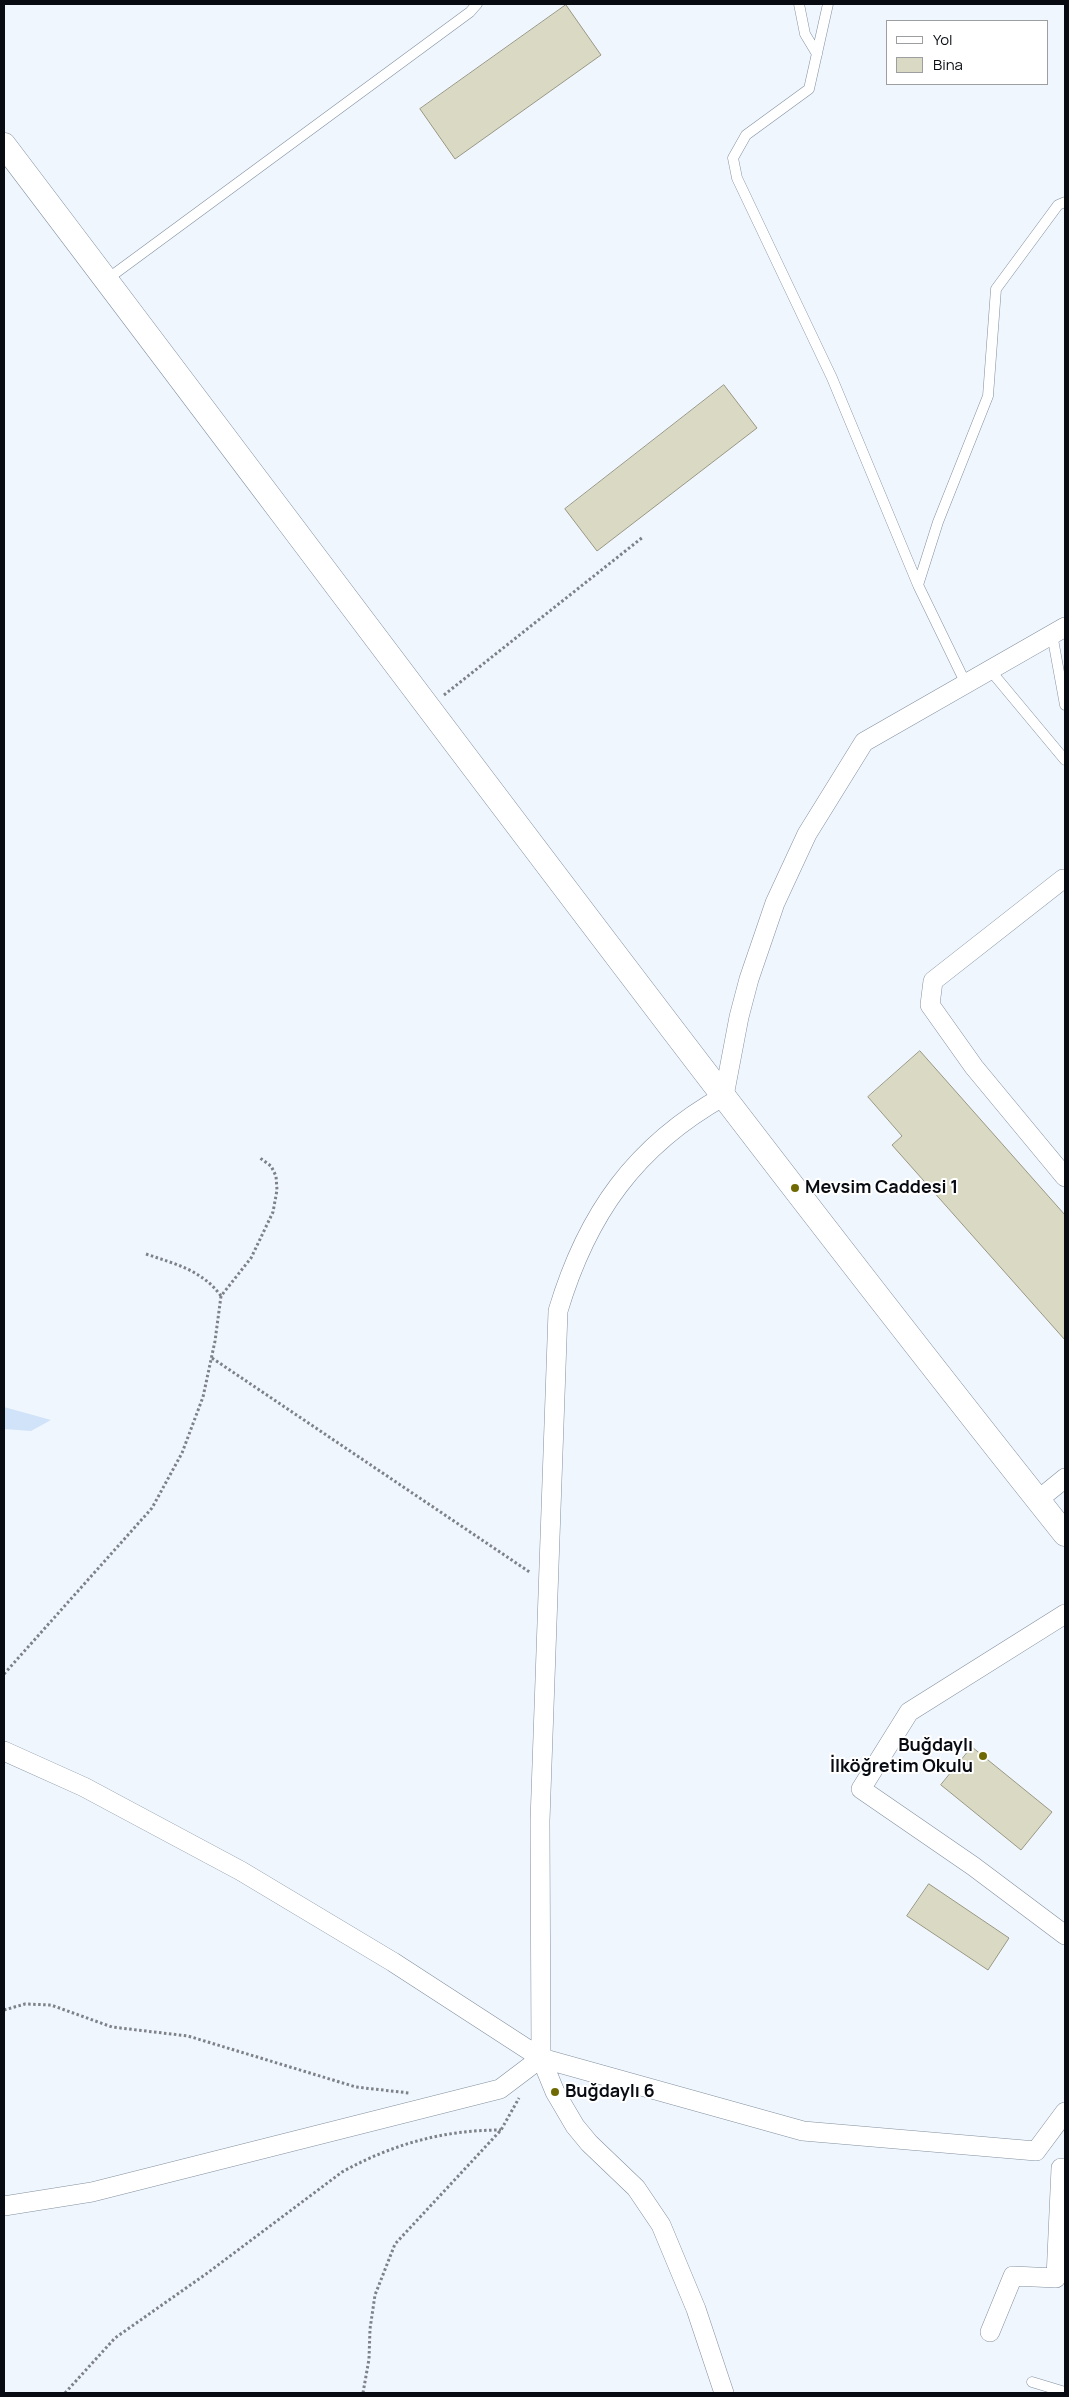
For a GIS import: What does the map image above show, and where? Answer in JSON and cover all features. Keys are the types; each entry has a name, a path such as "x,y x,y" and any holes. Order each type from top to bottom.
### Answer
{"street":[{"path":"4,145 724,1096 944,1382 1065,1534"},
{"path":"724,2393 696,2309 661,2225 636,2188 589,2143 576,2126 555,2092 542,2058 540,1821 558,1311 565,1287 596,1218 624,1176 648,1151 680,1123 724,1096 738,1017 761,941 791,867 825,803 864,742 1059,631"},
{"path":"1065,879 933,981 930,1005 974,1067 1065,1177"},
{"path":"1038,1500 1065,1478"},
{"path":"1065,1614 909,1712 861,1789 973,1866 1065,1935"},
{"path":"4,1751 84,1787 241,1871 394,1962 542,2058 803,2131 1036,2151 1063,2169 1056,2278 1013,2276 990,2332"},
{"path":"4,2206 92,2192 500,2089 542,2058"},
{"path":"1036,2151 1065,2112"}],"lane":[{"path":"106,280 470,12 477,4"},
{"path":"799,4 805,34 816,54"},
{"path":"828,4 809,89 746,136 733,158 737,178 832,378 918,585 966,684"},
{"path":"918,585 938,522 988,396 996,289 1058,205 1065,202"},
{"path":"1059,631 1065,705"},
{"path":"990,670 1065,760"},
{"path":"1032,2382 1065,2392"}],"path":[{"path":"429,707 643,537"},
{"path":"4,1674 152,1508 172,1474 191,1431 203,1397 212,1358 220,1296 251,1258 273,1212 277,1190 276,1176 271,1166 260,1158"},
{"path":"146,1254 195,1271 213,1285 220,1296"},
{"path":"212,1358 549,1585"},
{"path":"4,2010 25,2004 50,2005 112,2027 188,2036 356,2087 411,2093"},
{"path":"64,2393 115,2338 206,2274 342,2172 385,2150 415,2140 454,2132 501,2130 396,2244 375,2295 370,2329 369,2359 363,2393"}],"shaded area":[{"path":"4,1407 51,1420 31,1431 4,1429"}],"building":[{"path":"566,5 601,55 455,159 420,109"},
{"path":"724,385 757,428 597,551 565,509"},
{"path":"920,1051 1065,1215 1065,1340 892,1145 902,1136 868,1097"},
{"path":"972,1747 1052,1812 1021,1850 941,1785"},
{"path":"929,1884 1009,1938 988,1970 907,1916"}],"place":[{"name":"Mevsim Caddesi 1","path":"795,1188"},
{"name":"Buğdaylı İlköğretim Okulu","path":"983,1756"},
{"name":"Buğdaylı 6","path":"555,2092"}]}
